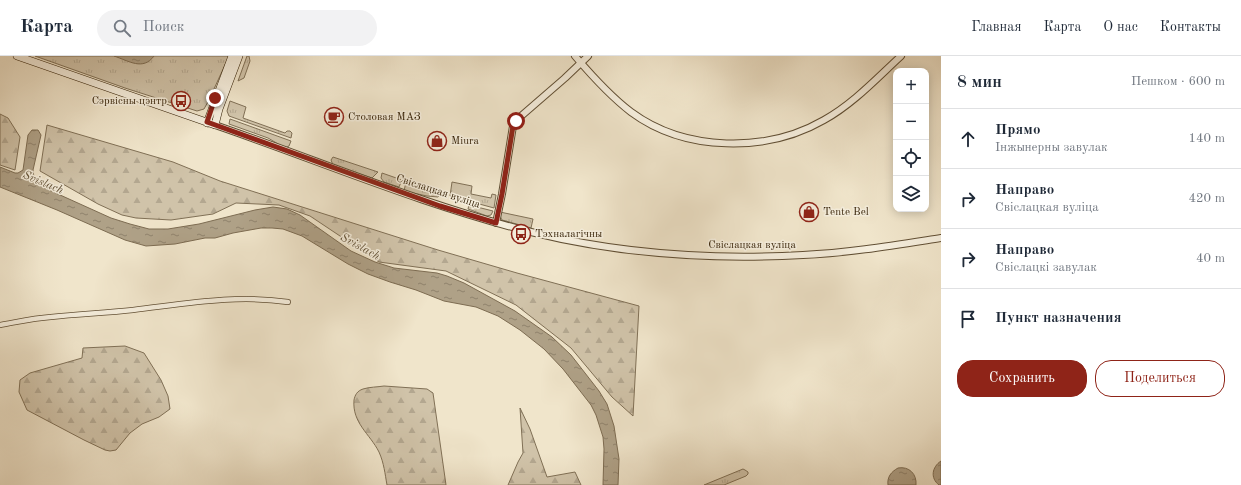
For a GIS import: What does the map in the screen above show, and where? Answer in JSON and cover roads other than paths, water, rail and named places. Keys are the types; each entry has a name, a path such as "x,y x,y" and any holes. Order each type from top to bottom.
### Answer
{"main road":[{"name":"Свіслацкая вуліца","path":"17,56 215,125"},
{"path":"207,122 232,56"},
{"path":"215,125 219,109 239,56"}],"street":[{"path":"576,56 614,98 632,113 669,132 698,140 738,143 760,141 791,135 825,120 848,104 901,56"},
{"path":"496,223 513,126 520,117 588,56"},
{"name":"Свіслацкая вуліца","path":"215,125 440,206 534,233 593,245 656,253 699,256 804,255 858,250 941,238"},
{"path":"0,325 50,317 107,313 252,298 288,302"}],"water":[{"path":"114,56 154,56 150,61 136,64"},
{"path":"32,130 38,130 41,135 33,170 34,178 38,185 111,218 149,229 168,229 199,224 255,210 273,207 287,209 300,215 351,251 375,262 394,268 437,273 447,276 464,283 515,311 552,337 571,355 599,391 607,404 614,426 619,459 618,485 603,485 603,437 591,405 563,369 544,349 520,330 498,316 476,307 444,301 368,274 348,264 302,236 283,229 261,228 215,238 205,238 175,244 146,246 125,240 0,187 0,167 15,173 23,170 28,135"},
{"path":"941,461 941,485 939,485 934,479 933,473 938,463"},
{"path":"898,468 906,468 912,472 915,477 916,485 888,485 890,475"}],"place":[{"name":"Сэрвісны цэнтр","path":"181,101"},
{"name":"Столовая МАЗ","path":"334,117"},
{"name":"Miura","path":"437,141"},
{"name":"Tente Bel","path":"809,212"},
{"name":"Тэхналагічны","path":"521,234"}],"water label":[{"name":"Svislach","path":"43,183"},
{"name":"Svislach","path":"360,247"}]}
